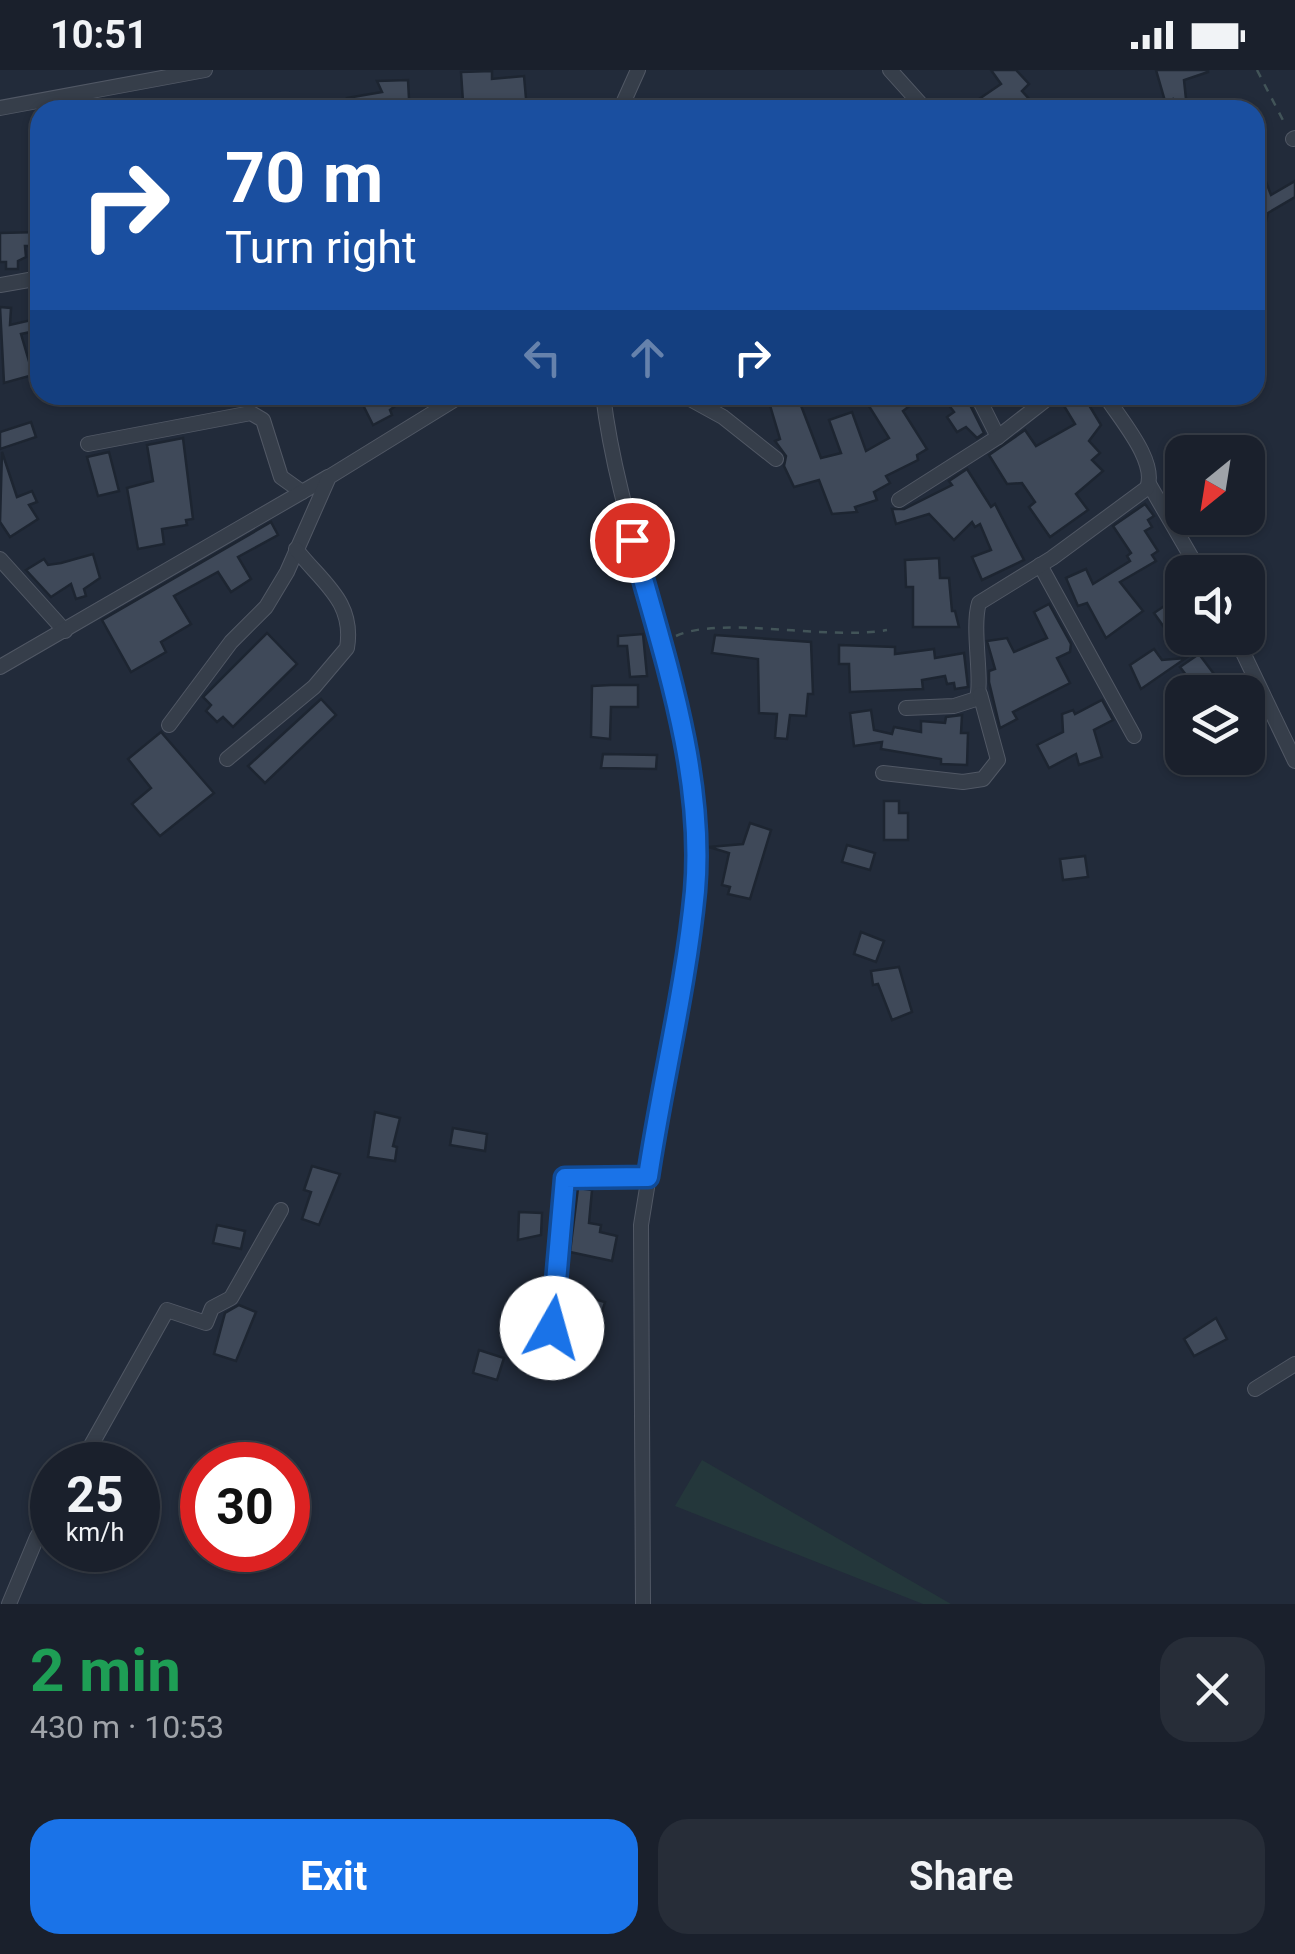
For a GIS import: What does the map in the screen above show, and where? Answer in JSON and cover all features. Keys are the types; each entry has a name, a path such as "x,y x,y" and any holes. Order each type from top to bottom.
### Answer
{"street":[{"path":"43,100 205,70"},
{"path":"624,100 638,70"},
{"path":"890,70 917,100"},
{"path":"0,108 30,102"},
{"path":"0,285 30,280"},
{"path":"0,667 446,405"},
{"path":"605,405 632,540 674,685 692,793 695,891 641,1225 644,1604"},
{"path":"701,405 723,417 776,459"},
{"path":"981,405 998,437"},
{"path":"899,500 998,437 1039,405"},
{"path":"1110,405 1144,458 1149,484 1190,555"},
{"path":"88,444 251,413 264,420 282,477 302,492"},
{"path":"170,725 231,642 266,607 329,476"},
{"path":"883,772 962,782 983,780 998,760 974,657 979,603 1040,565 1149,484"},
{"path":"227,759 314,687 347,648 347,612 334,590 296,549"},
{"path":"0,559 65,630"},
{"path":"1040,565 1134,736"},
{"path":"1244,655 1295,760"},
{"path":"906,708 954,706 980,694"},
{"path":"552,1328 565,1178 648,1177"},
{"path":"93,1442 167,1310 206,1323 212,1308 231,1298 280,1210"},
{"path":"1255,1390 1295,1364"},
{"path":"0,1601 10,1604 30,1554"}],"path":[{"path":"1257,70 1294,139"},
{"path":"660,643 688,631 709,628 857,636 887,630"}],"green space":[{"path":"702,1460 951,1604 923,1604 675,1506"}],"building":[{"path":"991,70 1016,70 1029,84 1022,91 1030,100 979,99 1001,84"},
{"path":"1156,70 1208,70 1184,80 1186,99 1165,100"},
{"path":"492,71 492,79 524,76 526,100 463,100 461,72"},
{"path":"408,80 409,99 347,100 382,92 377,81"},
{"path":"1265,179 1271,195 1295,181 1295,197 1268,213 1266,221"},
{"path":"30,232 30,246 25,246 26,257 18,261 18,269 6,269 6,262 0,262 0,233"},
{"path":"0,307 11,308 10,325 30,320 30,332 21,334 30,376 4,383"},
{"path":"363,405 397,405 390,410 392,415 373,425"},
{"path":"770,405 801,405 821,458 841,453 829,420 852,412 866,451 889,438 868,405 911,405 903,411 927,449 917,455 918,460 886,476 890,483 874,492 877,500 855,507 857,512 832,514 819,480 794,487 784,466 786,456 775,441 780,439"},
{"path":"949,405 970,405 984,433 977,438 966,427 957,432 947,417 954,412"},
{"path":"1063,405 1089,405 1101,425 1089,441 1100,453 1092,460 1103,471 1076,494 1088,510 1050,537 1029,507 1035,502 1022,483 1007,484 989,455 1025,430 1036,446 1075,424"},
{"path":"31,422 36,437 0,449 0,432"},
{"path":"183,438 193,519 186,520 187,525 162,529 164,544 138,549 127,488 153,481 147,445"},
{"path":"2,452 17,497 32,491 37,502 29,505 38,519 10,537 0,522"},
{"path":"109,452 119,491 98,496 87,457"},
{"path":"967,469 991,507 995,504 1024,560 982,580 972,557 991,550 980,524 975,527 972,522 954,540 929,514 896,524 892,509 904,509 952,485 949,481"},
{"path":"1145,504 1154,516 1148,520 1152,527 1145,531 1158,551 1152,555 1156,561 1120,582 1143,611 1106,638 1087,603 1078,606 1066,578 1086,569 1093,584 1130,561 1127,556 1131,553 1113,526"},
{"path":"271,522 278,535 238,557 251,579 231,592 218,572 174,596 191,624 161,642 166,652 131,672 102,620"},
{"path":"93,554 100,578 84,589 86,596 76,599 71,584 51,597 26,570 44,559 48,565"},
{"path":"939,558 940,578 949,578 952,611 959,627 913,627 913,587 906,587 905,560"},
{"path":"1049,604 1071,644 1070,652 1057,658 1070,683 1013,712 1017,719 1000,728 989,682 989,671 995,669 987,641 1007,638 1014,652 1047,638 1034,612"},
{"path":"1165,606 1165,629 1154,613"},
{"path":"267,633 297,664 233,727 223,717 217,722 206,711 211,705 203,697"},
{"path":"643,634 647,676 630,677 627,646 618,646 618,636"},
{"path":"715,635 811,642 813,694 808,694 806,716 790,715 787,739 775,738 777,714 759,713 758,659 712,653"},
{"path":"839,645 895,647 895,654 934,649 935,658 964,653 968,687 955,689 954,683 947,684 945,676 922,680 923,689 850,692 849,664 839,664"},
{"path":"1154,649 1162,660 1186,658 1141,689 1130,665"},
{"path":"1200,655 1215,675 1186,675 1180,667"},
{"path":"638,685 638,707 611,707 610,739 591,737 592,686"},
{"path":"321,699 336,715 265,783 248,766"},
{"path":"1102,700 1113,720 1094,730 1102,757 1079,765 1076,754 1049,768 1037,745 1063,732 1062,714 1073,710 1075,714"},
{"path":"871,710 874,730 892,734 894,727 921,732 921,721 945,723 946,717 962,715 961,733 968,733 967,765 941,764 941,759 881,749 882,742 854,746 850,713"},
{"path":"161,732 214,793 160,836 132,804 151,788 128,759"},
{"path":"603,754 657,755 656,769 601,768"},
{"path":"884,801 899,801 899,813 908,813 908,840 884,840"},
{"path":"750,823 771,830 750,899 728,894 730,887 722,885 729,853 709,847 743,844"},
{"path":"847,845 875,853 870,870 842,862"},
{"path":"1085,856 1088,877 1063,880 1060,859"},
{"path":"861,932 884,941 876,962 854,954"},
{"path":"899,967 912,1012 892,1020 878,984 873,985 871,971"},
{"path":"375,1112 400,1118 393,1146 397,1147 395,1161 368,1157"},
{"path":"453,1128 487,1134 485,1151 450,1145"},
{"path":"312,1166 340,1174 319,1225 302,1219 311,1192 304,1190"},
{"path":"578,1188 592,1190 589,1223 601,1225 600,1232 617,1236 612,1261 570,1252"},
{"path":"519,1212 542,1213 541,1235 518,1240"},
{"path":"217,1225 245,1231 241,1249 213,1243"},
{"path":"583,1296 605,1302 597,1329 575,1322"},
{"path":"239,1305 256,1312 236,1361 214,1354 225,1313"},
{"path":"1216,1318 1227,1339 1194,1356 1184,1339"},
{"path":"479,1350 504,1358 497,1380 473,1373"}],"route":[{"path":"552,1328 565,1178 648,1177 695,891 692,793 674,685 632,540"}]}
